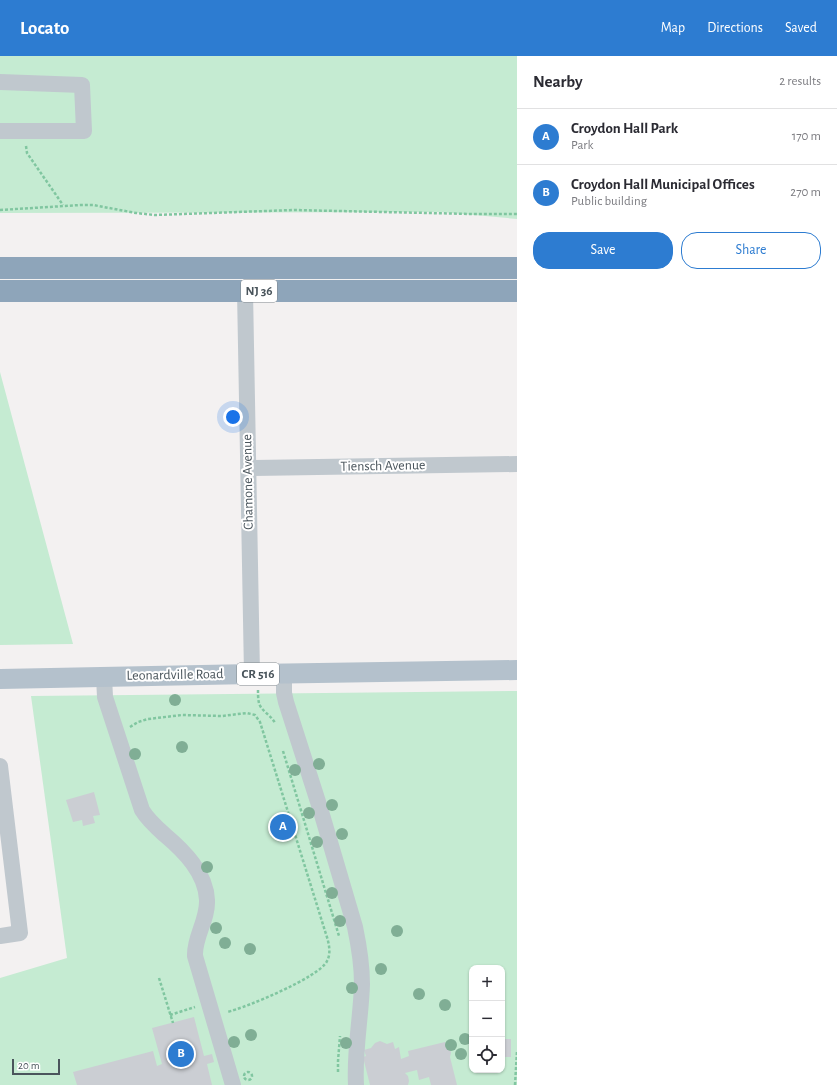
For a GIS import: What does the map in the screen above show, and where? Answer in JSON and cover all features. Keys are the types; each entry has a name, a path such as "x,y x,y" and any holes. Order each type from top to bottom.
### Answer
{"highway":[{"name":"NJ 36","path":"0,268 517,268"},
{"name":"NJ 36","path":"0,291 517,291"}],"main road":[{"name":"Leonardville Road","path":"0,679 104,677 255,682 284,674 517,670"}],"street":[{"path":"0,82 82,85 84,131 0,131"},
{"name":"Chamone Avenue","path":"245,291 248,468 255,682"},
{"name":"Tiensch Avenue","path":"248,468 517,464"},
{"path":"284,674 284,693 286,702 320,808 359,943 362,985 355,1064 356,1085"},
{"path":"104,677 105,697 142,810 150,822 185,854 198,872 204,885 207,900 206,914 196,944 196,960 233,1085"},
{"path":"0,766 4,837 20,933 0,936"}],"path":[{"path":"26,131 27,154 64,205"},
{"path":"0,210 64,205 93,205 129,212 155,214 294,210 517,214"},
{"path":"255,682 259,705 273,719 275,725"},
{"path":"118,738 138,722 155,718 182,715 222,716 247,713 254,715 260,722 328,944 329,956 324,965 313,974 267,997 228,1012 217,1012 210,1005 170,1015"},
{"path":"282,748 340,938"},
{"path":"159,978 173,1023"},
{"path":"338,1076 338,1055 341,1033"},
{"path":"515,1085 517,1051"}],"green space":[{"path":"0,56 517,56 517,219 441,212 0,213"},
{"path":"0,372 73,644 0,645"},
{"path":"517,691 517,1085 0,1085 0,978 67,958 31,696"}],"building":[{"path":"94,792 100,815 93,816 95,823 83,826 82,820 73,822 66,800"},
{"path":"194,1017 204,1056 212,1054 214,1062 207,1064 212,1085 77,1085 73,1072 153,1051 157,1066 162,1064 152,1028"},
{"path":"505,1039 511,1039 511,1057 505,1057"},
{"path":"380,1041 387,1044 393,1042 395,1049 399,1047 401,1059 409,1056 408,1051 445,1042 450,1048 450,1057 457,1085 431,1085 429,1077 419,1080 417,1070 405,1073 408,1076 408,1085 370,1085 363,1057 366,1056 364,1050 371,1048 375,1043"}],"place":[{"name":"Croydon Hall Park","path":"283,827"},
{"name":"Croydon Hall Municipal Offices","path":"181,1054"}]}
